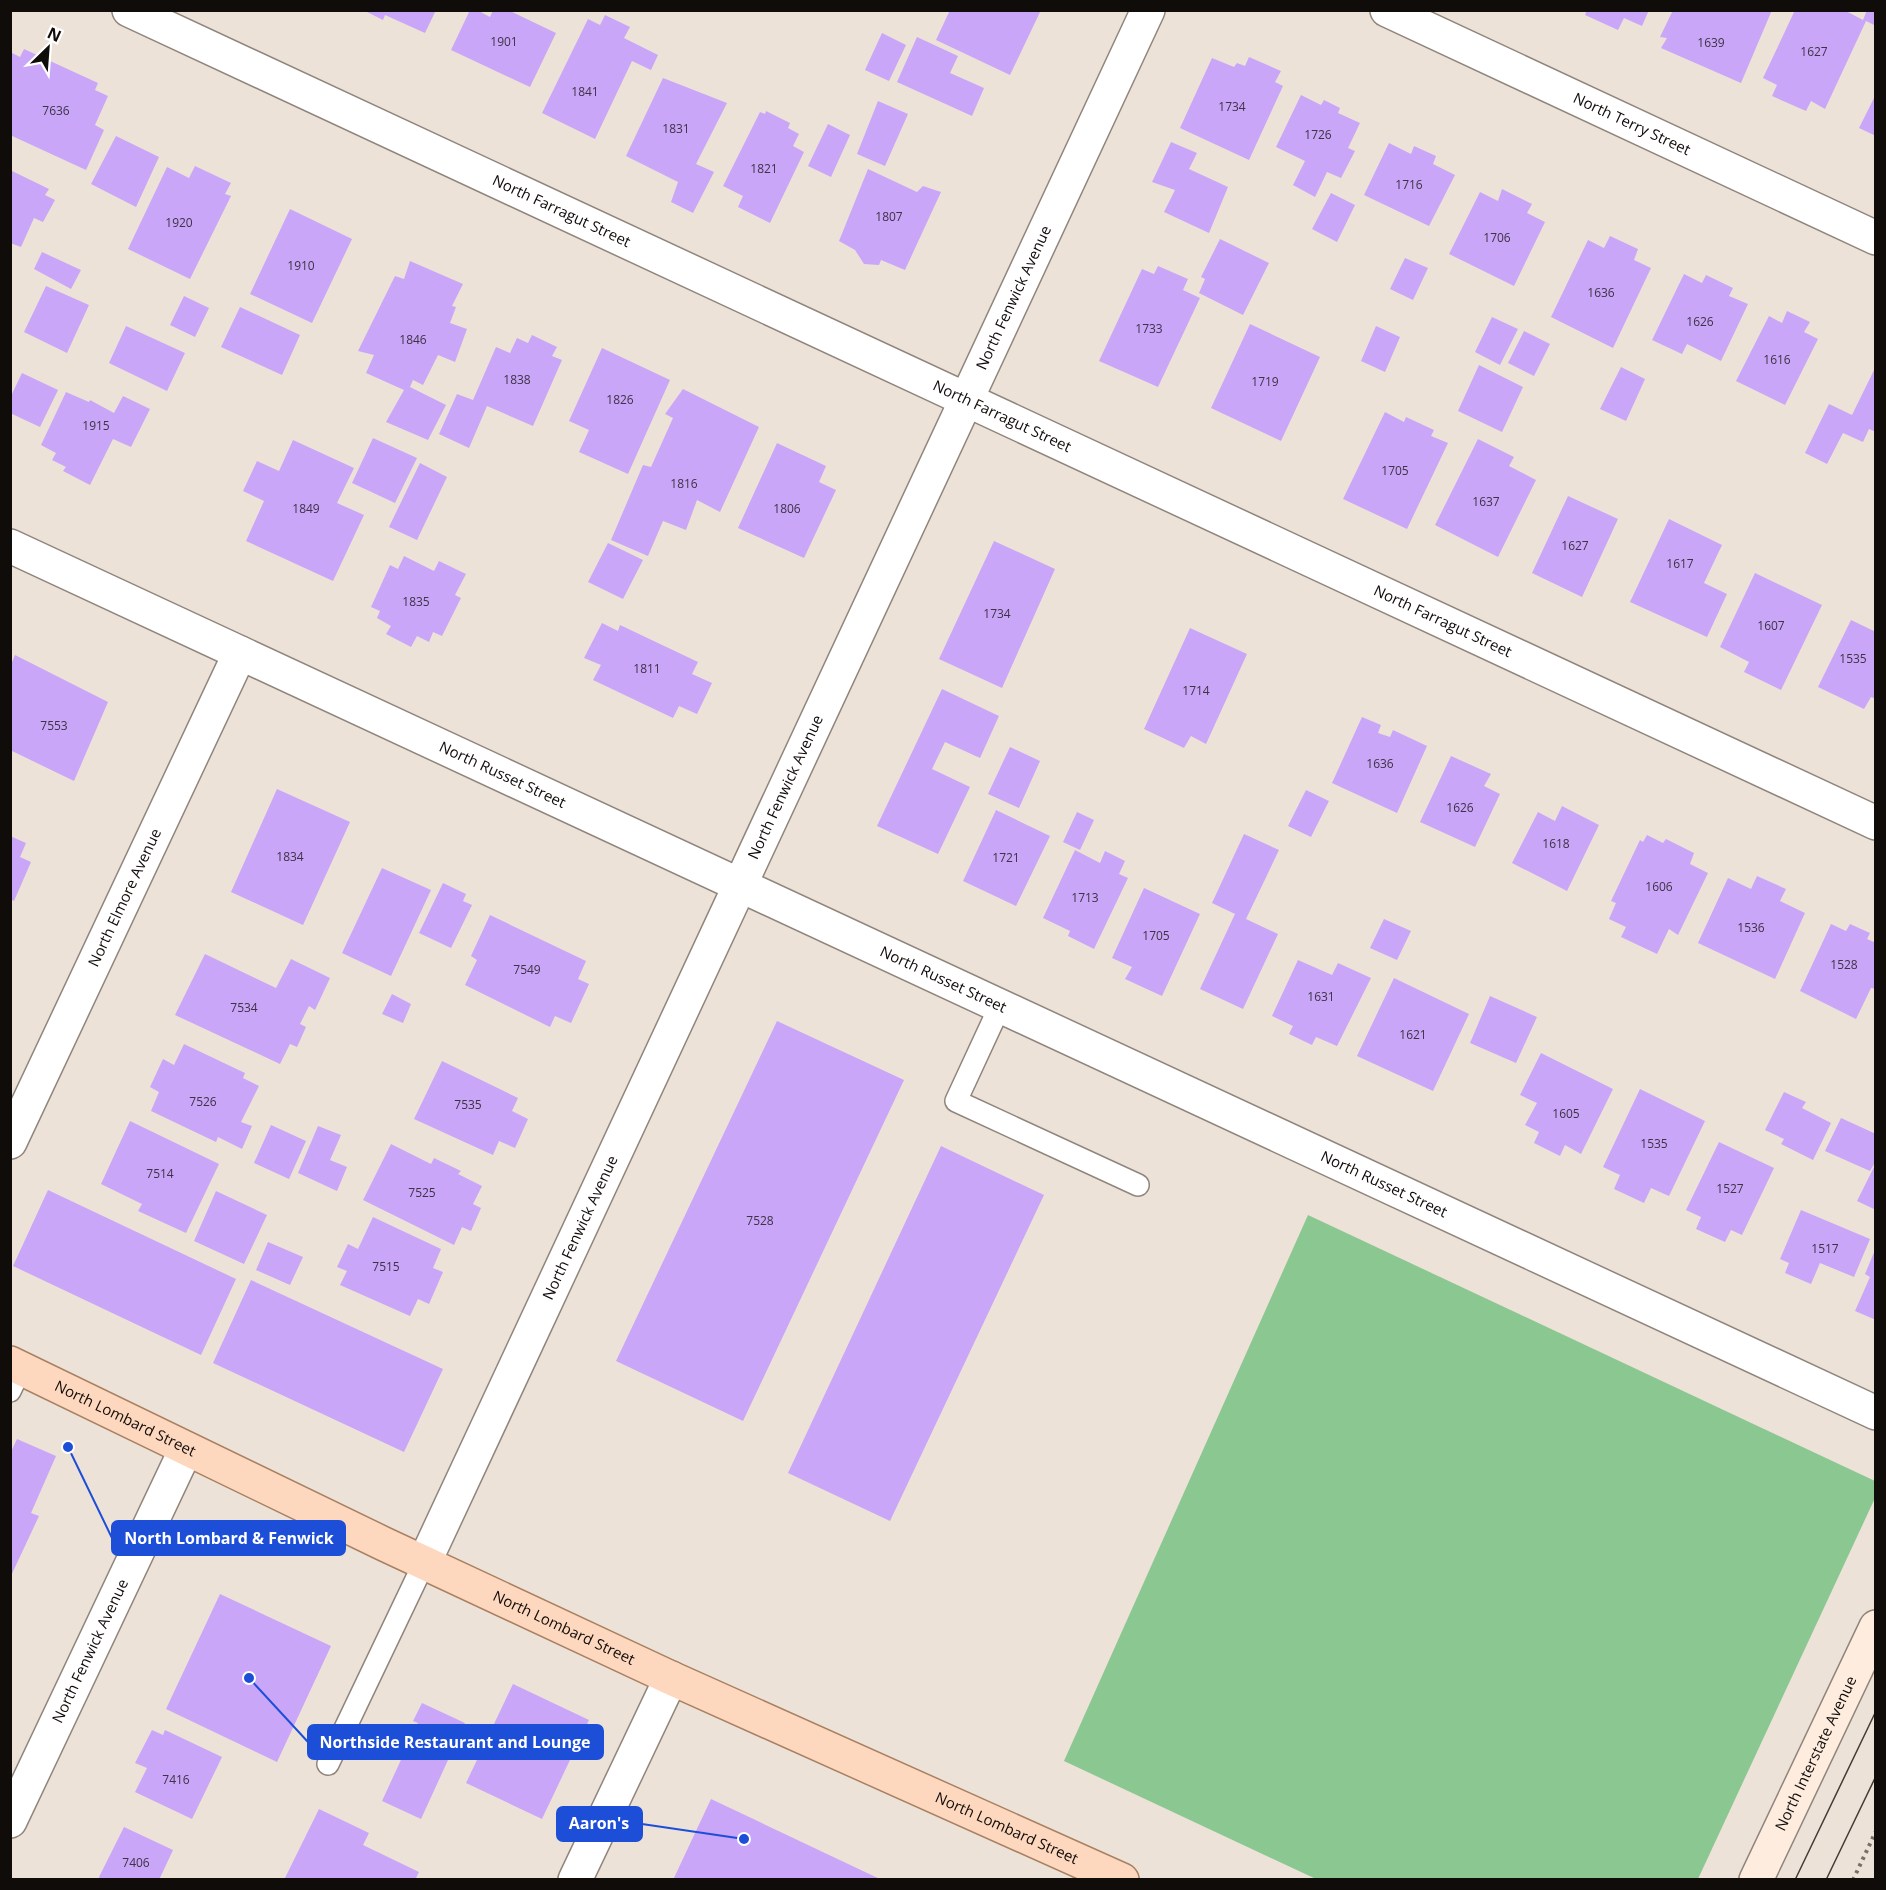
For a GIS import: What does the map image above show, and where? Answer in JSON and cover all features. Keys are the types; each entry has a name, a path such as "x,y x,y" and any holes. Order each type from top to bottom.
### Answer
{"main road":[{"name":"North Lombard Street","path":"14,1374 186,1449 671,1678 1122,1880"},
{"name":"North Interstate Avenue","path":"1756,1880 1875,1627"}],"street":[{"name":"North Farragut Street","path":"129,10 1875,823"},
{"name":"North Fenwick Avenue","path":"424,1563 1148,10"},
{"name":"North Terry Street","path":"1387,10 1875,238"},
{"name":"North Russet Street","path":"10,546 1875,1413"},
{"name":"North Elmore Avenue","path":"10,1142 240,653"},
{"name":"North Fenwick Avenue","path":"10,1821 186,1449"},
{"path":"575,1880 671,1678"}],"lane":[{"path":"1000,1006 956,1101 1138,1185"},
{"path":"328,1764 424,1563"}],"path":[{"path":"1853,1880 1875,1831"}],"green space":[{"path":"1308,1215 1875,1481 1875,1498 1698,1879 1316,1879 1064,1761"}],"building":[{"path":"363,10 436,10 425,33 385,15 383,20"},
{"path":"470,10 477,10 490,17 493,10 508,10 556,33 530,87 451,50"},
{"path":"950,10 1041,10 1010,75 936,40"},
{"path":"1587,10 1649,10 1642,26 1624,18 1618,30 1585,15"},
{"path":"1673,10 1772,10 1741,83 1661,48 1667,38 1660,37"},
{"path":"1795,10 1844,10 1863,20 1867,10 1876,10 1876,26 1866,21 1825,109 1811,101 1806,111 1772,96 1777,85 1763,78"},
{"path":"605,15 630,27 624,38 658,55 651,70 632,61 595,139 542,113 588,19 600,25"},
{"path":"882,33 906,45 889,81 865,70"},
{"path":"917,37 958,56 950,73 984,88 972,116 897,82"},
{"path":"24,49 98,83 95,90 108,96 95,125 104,130 86,170 10,135 10,52 20,57"},
{"path":"1249,57 1281,71 1275,82 1283,86 1249,160 1180,128 1212,58 1234,67 1237,63 1245,66"},
{"path":"663,78 727,103 696,164 714,172 693,213 671,202 678,182 626,156"},
{"path":"1876,94 1876,136 1859,128"},
{"path":"1301,95 1321,105 1324,100 1340,108 1338,113 1360,123 1348,148 1355,151 1341,178 1327,172 1315,197 1293,185 1305,161 1276,147"},
{"path":"878,101 908,114 885,166 857,154"},
{"path":"766,111 790,123 788,128 799,134 793,146 804,152 770,223 738,207 743,196 723,186 760,112 765,114"},
{"path":"828,124 850,135 831,177 808,166"},
{"path":"116,136 159,157 136,207 91,184"},
{"path":"1171,142 1197,153 1189,169 1228,187 1209,233 1164,212 1175,190 1152,182"},
{"path":"1389,143 1411,154 1414,146 1436,156 1433,164 1455,175 1429,226 1364,195"},
{"path":"195,166 231,183 225,194 231,196 190,279 128,249 167,167 189,178"},
{"path":"868,169 917,192 923,186 941,192 905,270 881,260 879,265 864,264 855,250 839,241"},
{"path":"10,170 49,189 45,195 55,200 43,222 34,218 21,247 10,243"},
{"path":"1502,189 1532,204 1527,213 1545,222 1514,286 1449,254 1480,192 1498,201"},
{"path":"1331,193 1355,205 1337,242 1312,229"},
{"path":"290,209 352,239 312,323 250,294"},
{"path":"1610,236 1638,249 1634,260 1651,268 1613,348 1551,317 1588,240 1604,248"},
{"path":"1220,239 1269,263 1243,315 1199,293 1205,279 1201,277"},
{"path":"42,252 81,270 71,289 34,269"},
{"path":"1405,258 1428,268 1413,300 1390,289"},
{"path":"410,261 463,284 452,306 456,307 450,323 467,329 455,362 438,355 423,385 413,380 410,387 446,405 428,440 386,422 404,390 366,373 374,355 358,351 395,276 404,279"},
{"path":"1158,266 1188,279 1183,290 1200,298 1158,387 1099,361 1142,269 1154,274"},
{"path":"1684,274 1702,283 1706,275 1733,288 1729,296 1748,304 1721,361 1687,344 1682,354 1652,340"},
{"path":"46,286 89,305 67,353 24,332"},
{"path":"184,296 209,308 195,337 170,325"},
{"path":"240,307 300,335 282,375 221,347"},
{"path":"1787,311 1810,322 1804,332 1818,339 1785,405 1736,381 1769,316 1782,323"},
{"path":"1492,317 1518,329 1500,365 1475,352"},
{"path":"1250,324 1320,357 1281,441 1211,408"},
{"path":"126,326 185,353 167,391 109,363"},
{"path":"1376,326 1400,337 1385,372 1361,361"},
{"path":"1524,331 1550,344 1534,376 1508,363"},
{"path":"532,335 557,347 552,356 562,360 533,426 487,406 469,448 439,434 457,394 473,400 496,347 510,353 517,338 528,343"},
{"path":"602,348 670,380 628,474 579,452 589,430 569,421"},
{"path":"1479,365 1523,387 1502,432 1458,411"},
{"path":"1876,366 1876,432 1869,429 1863,442 1843,433 1827,464 1805,453 1829,404 1852,415"},
{"path":"1621,367 1645,379 1626,421 1600,409"},
{"path":"22,373 58,390 40,427 10,413 10,398"},
{"path":"683,389 759,427 720,512 697,500 686,530 663,521 648,556 611,540 643,465 651,467 673,418 665,414"},
{"path":"66,392 89,402 90,400 114,413 123,396 150,409 131,447 113,439 90,485 63,471 66,467 52,460 56,453 41,445"},
{"path":"1385,412 1404,422 1406,417 1434,430 1431,436 1448,443 1407,529 1343,499"},
{"path":"373,438 417,458 395,503 352,483"},
{"path":"1478,439 1514,457 1509,466 1536,480 1498,557 1435,525"},
{"path":"293,440 354,468 337,503 364,515 333,581 246,541 264,501 243,491 257,461 279,471"},
{"path":"777,443 826,466 819,482 836,490 804,558 738,528"},
{"path":"420,463 447,477 417,540 389,527"},
{"path":"1568,496 1618,519 1582,597 1532,573"},
{"path":"1669,519 1722,545 1704,583 1727,594 1707,637 1630,602"},
{"path":"994,541 1055,569 1002,688 939,659"},
{"path":"608,543 643,560 623,599 588,582"},
{"path":"404,556 434,571 439,561 466,574 455,595 461,598 442,636 433,632 429,642 417,636 411,647 386,634 391,626 377,618 380,611 371,607 390,565 398,569"},
{"path":"1755,573 1822,605 1781,690 1744,672 1749,662 1720,647"},
{"path":"1851,620 1876,632 1876,699 1871,697 1864,709 1818,687"},
{"path":"602,623 618,631 620,625 698,662 692,674 712,683 697,714 679,706 673,718 593,680 601,665 584,658"},
{"path":"1190,628 1247,654 1206,744 1191,736 1184,748 1144,729"},
{"path":"15,655 108,702 74,781 10,750 10,667"},
{"path":"942,689 999,716 980,758 945,742 932,769 970,787 938,854 877,826"},
{"path":"1362,717 1381,725 1378,733 1390,737 1393,730 1427,746 1397,813 1332,783"},
{"path":"1010,747 1040,761 1019,808 988,794"},
{"path":"1451,756 1491,774 1484,786 1500,794 1475,847 1420,822"},
{"path":"277,789 350,822 303,925 231,892"},
{"path":"1306,790 1329,801 1311,837 1288,826"},
{"path":"1562,806 1599,825 1567,891 1512,863 1538,812 1555,821"},
{"path":"996,810 1050,836 1016,906 963,881"},
{"path":"1077,812 1094,820 1080,850 1063,842"},
{"path":"1244,834 1279,850 1246,919 1278,934 1243,1009 1200,989 1235,914 1212,903"},
{"path":"1647,835 1663,843 1666,839 1694,853 1690,864 1708,873 1678,935 1669,929 1657,954 1621,937 1626,927 1609,919 1616,903 1611,901 1640,840 1643,842"},
{"path":"10,836 26,843 20,857 31,862 14,901 10,899"},
{"path":"1075,850 1100,863 1105,851 1125,861 1119,874 1128,878 1094,949 1068,936 1070,931 1043,918"},
{"path":"382,868 431,890 391,976 342,953"},
{"path":"1757,876 1786,889 1780,901 1805,913 1775,979 1698,943 1728,878 1751,889"},
{"path":"443,883 466,894 463,901 472,905 451,948 419,933"},
{"path":"1144,888 1200,914 1162,996 1125,979 1132,967 1112,958"},
{"path":"490,915 586,961 578,979 589,984 571,1023 555,1016 550,1027 465,985 477,960 471,956"},
{"path":"1384,919 1411,931 1397,960 1370,948"},
{"path":"1831,924 1846,931 1850,924 1870,933 1867,939 1876,943 1876,989 1871,988 1856,1019 1800,991"},
{"path":"205,954 276,988 291,959 330,978 315,1010 309,1006 300,1024 306,1027 297,1047 290,1044 280,1064 175,1015"},
{"path":"1298,960 1332,975 1338,963 1371,978 1337,1046 1316,1037 1312,1045 1289,1034 1293,1026 1272,1016"},
{"path":"1394,978 1469,1014 1433,1091 1357,1056"},
{"path":"392,994 411,1004 403,1023 382,1014"},
{"path":"1490,996 1537,1017 1516,1063 1470,1043"},
{"path":"777,1021 904,1080 743,1421 616,1361"},
{"path":"184,1044 245,1073 243,1078 259,1086 241,1122 252,1126 242,1149 218,1137 216,1142 151,1111 159,1092 150,1087 163,1059 174,1065"},
{"path":"1541,1053 1613,1089 1581,1154 1565,1145 1560,1156 1534,1143 1539,1132 1525,1125 1537,1103 1520,1095"},
{"path":"442,1061 518,1098 512,1111 528,1119 515,1148 499,1141 493,1155 414,1119"},
{"path":"1640,1089 1705,1121 1669,1196 1651,1188 1644,1203 1614,1189 1620,1175 1603,1167"},
{"path":"1784,1092 1806,1102 1802,1108 1831,1123 1813,1160 1781,1144 1784,1139 1765,1130"},
{"path":"1841,1118 1876,1134 1876,1161 1870,1171 1825,1151"},
{"path":"130,1121 219,1164 186,1233 138,1211 142,1204 101,1184"},
{"path":"271,1125 306,1141 289,1179 254,1163"},
{"path":"318,1126 341,1135 330,1160 347,1167 337,1191 298,1173"},
{"path":"1719,1142 1774,1168 1742,1235 1731,1230 1725,1242 1696,1229 1701,1217 1686,1210"},
{"path":"391,1144 431,1164 434,1158 461,1171 458,1174 482,1186 473,1204 481,1208 471,1231 462,1227 454,1245 363,1200"},
{"path":"941,1146 1044,1195 890,1521 788,1473"},
{"path":"1876,1163 1876,1210 1857,1201"},
{"path":"48,1190 236,1279 201,1355 13,1266"},
{"path":"216,1191 267,1215 244,1264 194,1241"},
{"path":"1801,1210 1870,1239 1854,1277 1820,1263 1811,1284 1785,1273 1789,1263 1780,1259"},
{"path":"373,1217 441,1249 433,1268 443,1272 429,1304 418,1299 410,1316 340,1285 347,1271 337,1267 348,1244 358,1249"},
{"path":"268,1242 303,1257 290,1285 256,1270"},
{"path":"1875,1250 1876,1320 1855,1311 1870,1277 1865,1274"},
{"path":"251,1280 443,1369 404,1452 213,1363"},
{"path":"17,1439 56,1456 31,1513 39,1516 10,1578 10,1454"},
{"path":"220,1594 331,1646 277,1762 166,1709"},
{"path":"513,1684 589,1720 542,1819 466,1783"},
{"path":"422,1703 465,1723 421,1819 382,1801 418,1723 413,1721"},
{"path":"152,1730 163,1735 165,1730 222,1757 192,1819 135,1792 147,1768 135,1763"},
{"path":"711,1799 882,1880 673,1880"},
{"path":"319,1809 369,1833 363,1845 419,1872 415,1880 284,1880"},
{"path":"124,1827 173,1850 159,1880 101,1880 99,1877"}],"tram line":[{"path":"1795,1880 1876,1711"},
{"path":"1826,1880 1876,1776"}],"place":[{"name":"North Lombard & Fenwick","path":"68,1447"},
{"name":"Northside Restaurant and Lounge","path":"249,1678"},
{"name":"Aaron's","path":"744,1839"}]}
